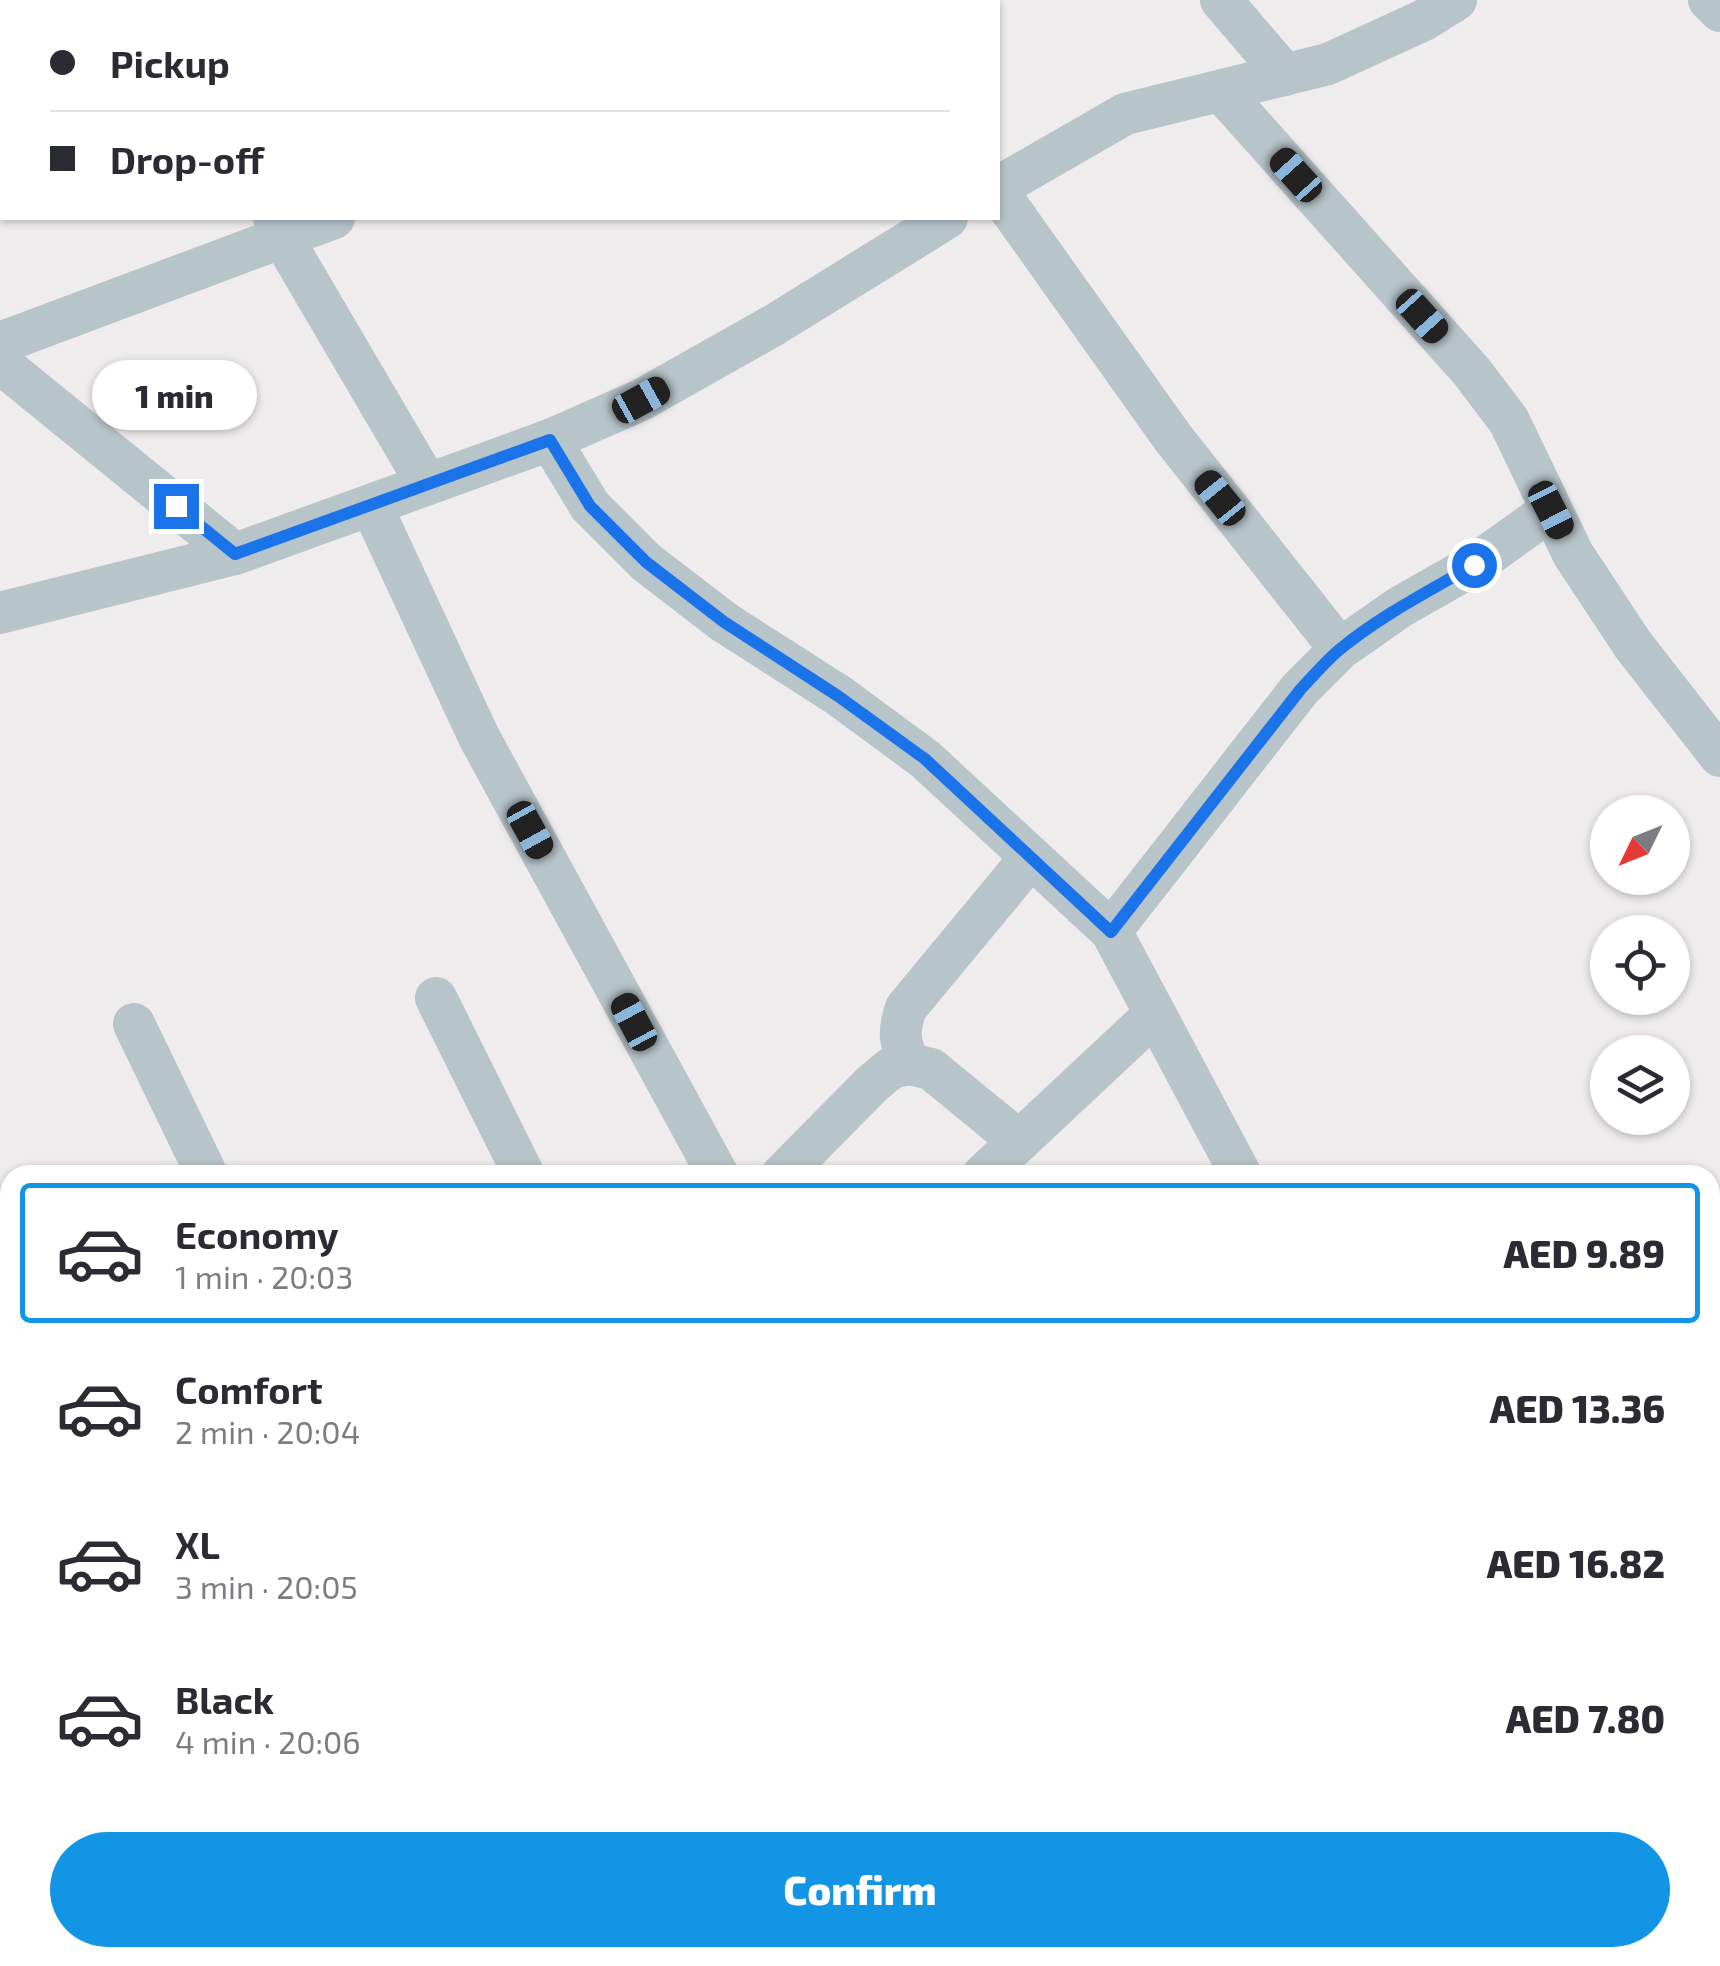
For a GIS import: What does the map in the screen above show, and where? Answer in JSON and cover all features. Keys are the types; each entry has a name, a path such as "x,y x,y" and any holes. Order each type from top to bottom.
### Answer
{"street":[{"path":"1221,0 1285,75"},
{"path":"1000,189 1125,114 1328,64 1424,20 1456,0"},
{"path":"1709,0 1720,11"},
{"path":"1220,91 1472,372 1510,421 1573,554 1633,645 1720,756"},
{"path":"1000,193 1173,438 1340,649"},
{"path":"0,344 278,227 322,220"},
{"path":"0,613 235,554 550,440 641,400 774,325 945,220"},
{"path":"278,227 427,484"},
{"path":"0,363 235,554"},
{"path":"550,440 590,506 646,562 724,622 838,696 925,759 1111,932 1236,1165"},
{"path":"371,505 479,737 713,1165"},
{"path":"1111,932 1300,690 1340,649 1400,607 1474,565 1551,510"},
{"path":"910,1064 900,1044 899,1026 906,1008 1031,857"},
{"path":"436,998 519,1165"},
{"path":"994,1165 1154,1015"},
{"path":"134,1024 202,1165"},
{"path":"792,1165 881,1076 891,1068 910,1064 930,1069 1019,1141"}],"route":[{"path":"176,506 235,554 550,440 590,506 646,562 724,622 838,696 925,759 1111,932 1320,669 1340,649 1400,607 1474,565"}]}
